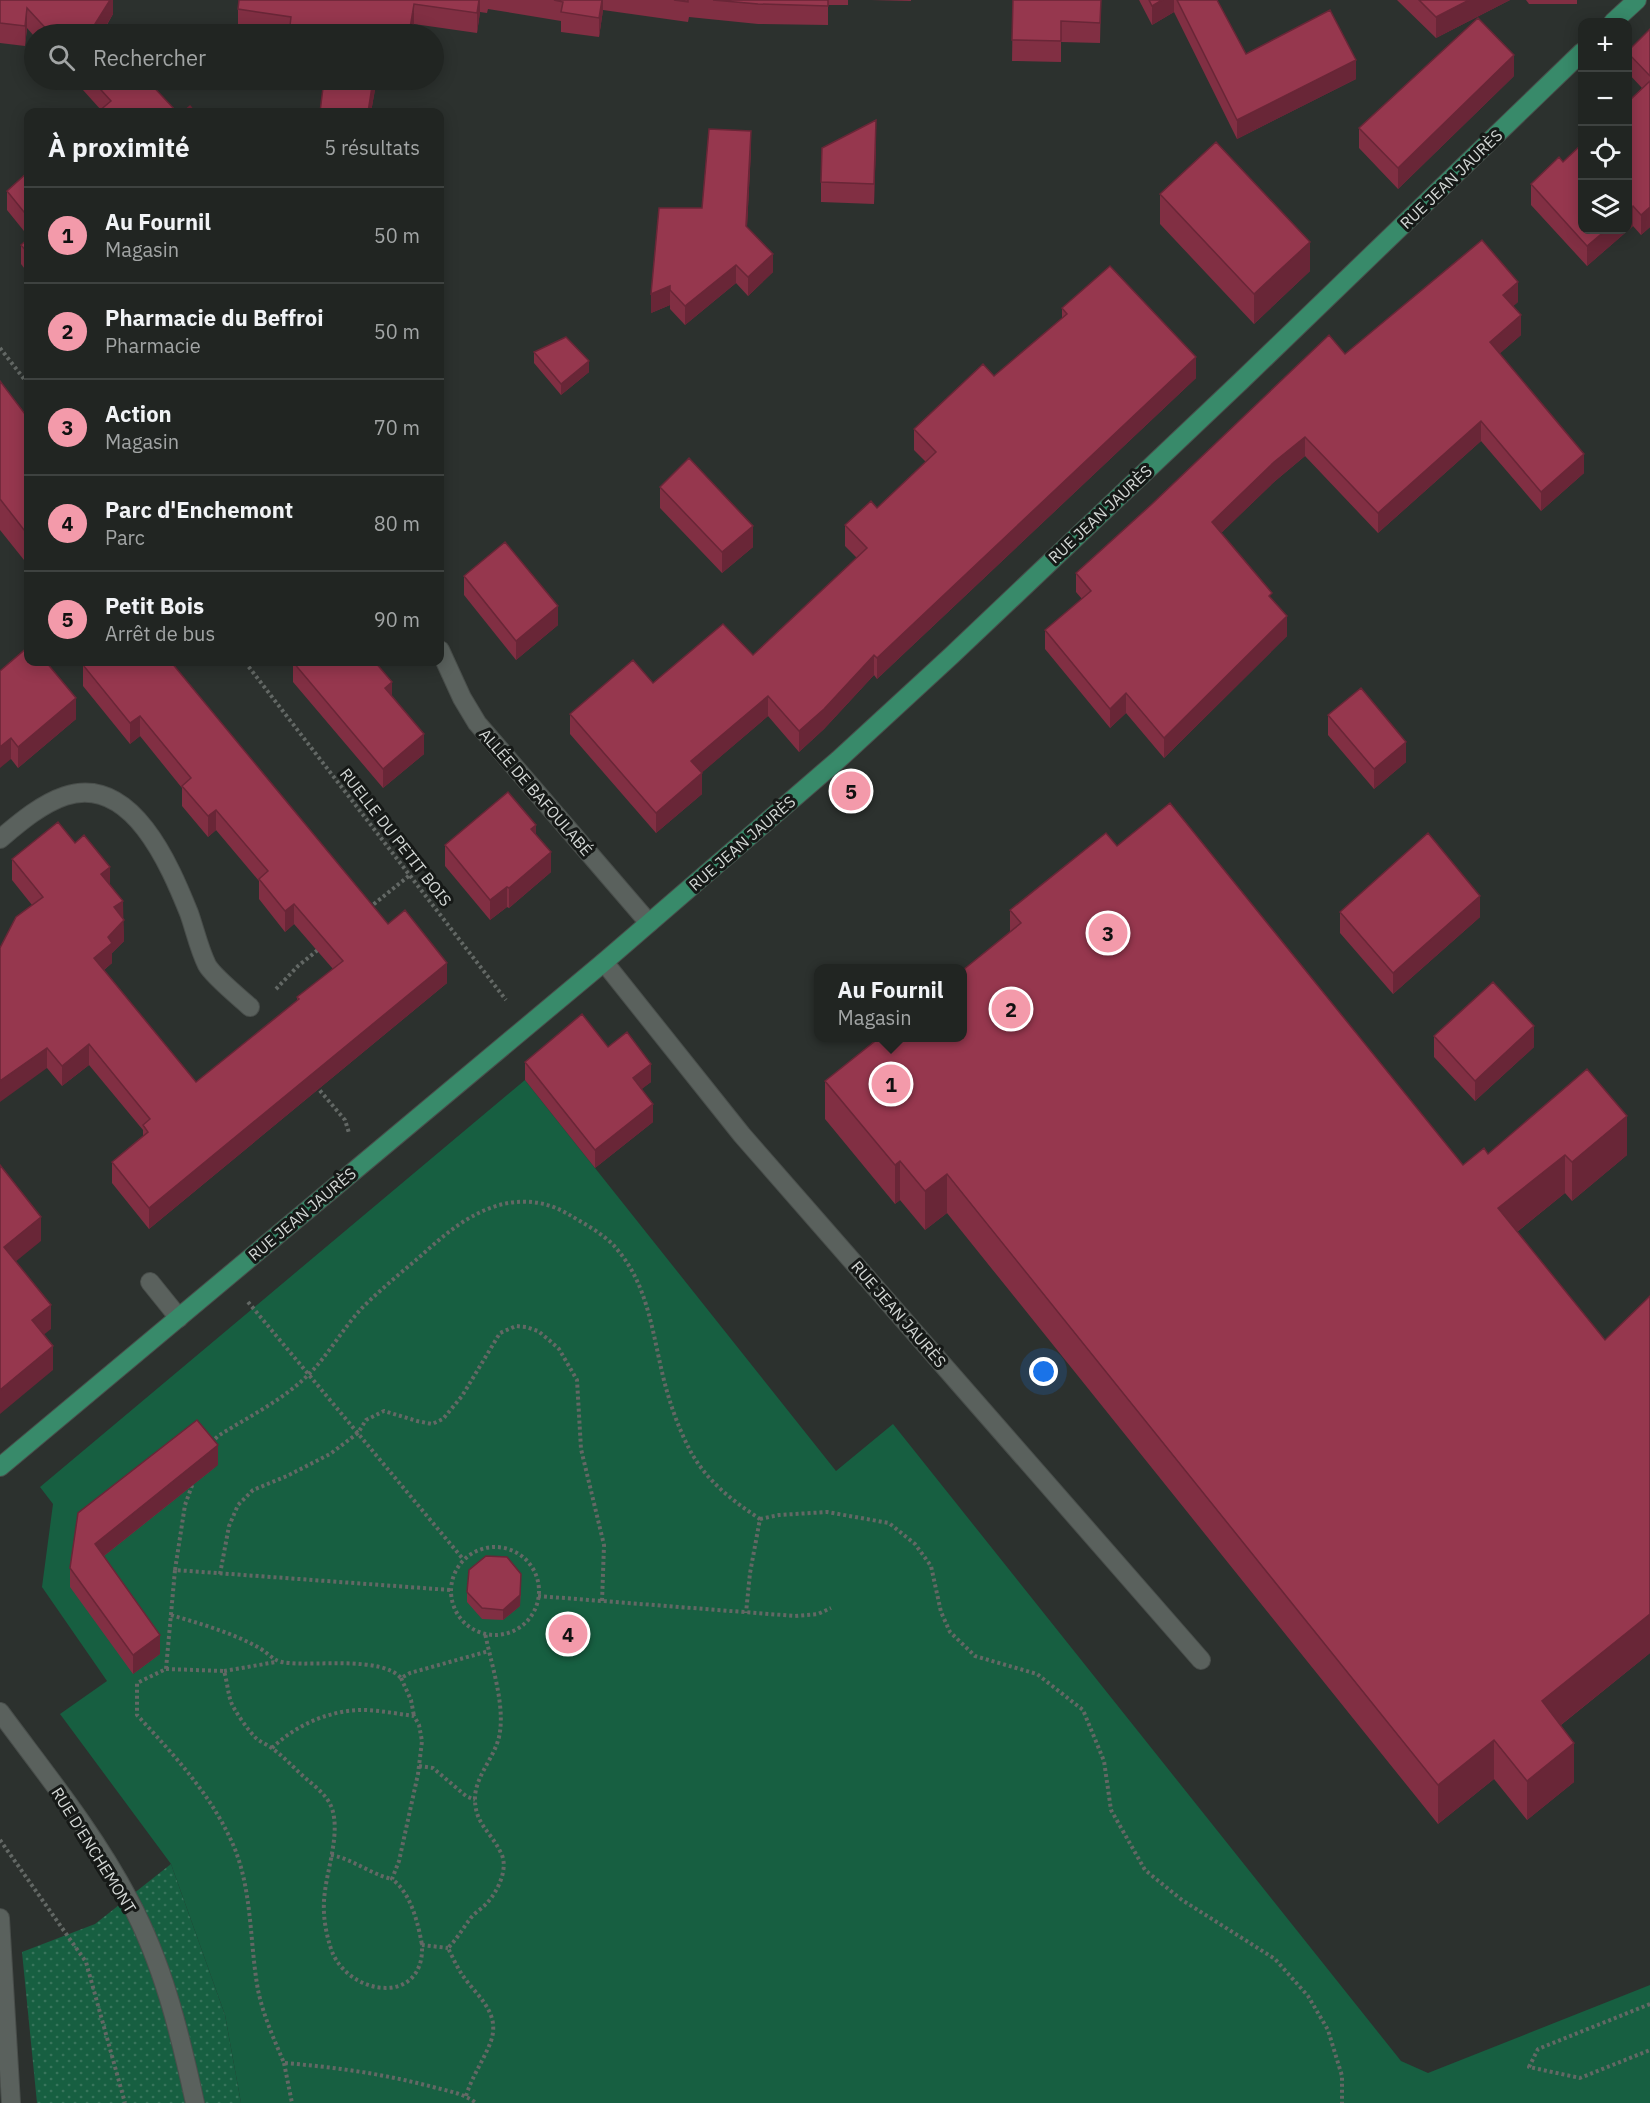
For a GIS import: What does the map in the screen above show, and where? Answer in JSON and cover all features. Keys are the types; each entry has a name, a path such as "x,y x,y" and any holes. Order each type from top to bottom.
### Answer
{"main road":[{"path":"1617,18 1637,0"},
{"name":"RUE JEAN JAURÈS","path":"0,1467 604,962 838,760 1233,389 1578,56"}],"street":[{"name":"ALLÉE DE BAFOULABÉ","path":"444,659 462,698 477,723 649,923"},
{"path":"0,839 47,805 66,796 84,794 106,797 123,806 136,818 166,862 189,913 208,967 252,1009"},
{"name":"RUE JEAN JAURÈS","path":"604,962 742,1135 1201,1660"},
{"path":"150,1282 179,1318"},
{"name":"RUE D'ENCHEMONT","path":"0,1712 82,1825 129,1900 144,1931 169,1997 195,2103"},
{"path":"0,1918 11,2103"}],"path":[{"path":"0,348 24,379"},
{"name":"RUELLE DU PETIT BOIS","path":"248,666 505,999 534,1020"},
{"path":"367,910 410,875"},
{"path":"252,1009 324,945"},
{"path":"314,1084 345,1120 361,1164"},
{"path":"205,1449 218,1436 274,1401 309,1375 362,1308 466,1220 495,1205 518,1201 538,1202 557,1207 615,1246 630,1267 641,1290 651,1322 668,1396 680,1429 709,1478 729,1498 760,1519 780,1515 827,1512 890,1523 915,1545 931,1566 941,1612 950,1632 975,1656 1037,1674 1083,1710 1104,1761 1111,1810 1145,1870 1182,1900 1275,1959 1308,1996 1328,2030 1342,2076 1342,2103"},
{"path":"227,1277 464,1559"},
{"path":"220,1574 229,1526 238,1505 253,1490 330,1454 358,1433 366,1420 384,1411 432,1424 443,1419 462,1396 500,1333 516,1326 538,1331 559,1349 577,1380 581,1449 604,1545 602,1602"},
{"path":"166,1669 175,1570 185,1505 195,1474"},
{"path":"747,1613 750,1573 760,1519"},
{"path":"485,1548 510,1548 530,1563 540,1584 537,1609 521,1628 498,1636 474,1631 456,1614 450,1590 454,1573 464,1559 485,1548"},
{"path":"175,1570 450,1590"},
{"path":"538,1596 795,1616 818,1614 831,1608"},
{"path":"171,1615 210,1627 262,1650 276,1662"},
{"path":"448,1948 470,1919 487,1903 503,1873 502,1854 481,1825 476,1813 475,1800 479,1778 495,1751 501,1726 499,1701 486,1633"},
{"path":"401,1678 410,1673 489,1651"},
{"path":"292,2103 284,2063 258,1990 243,1875 231,1838 193,1776 137,1715 136,1683 166,1669 224,1671 276,1662 310,1665 350,1663 377,1666 398,1674 411,1700 422,1741 399,1861 392,1879"},
{"path":"224,1671 232,1704 254,1737 272,1748 321,1792 331,1804 335,1822 324,1893 323,1918 337,1962 353,1977 373,1988 407,1982 417,1973 422,1954 422,1945 408,1900 392,1879 345,1858 331,1855"},
{"path":"272,1748 285,1736 300,1727 344,1712 366,1710 414,1716"},
{"path":"419,1766 433,1767 466,1796 475,1800"},
{"path":"0,1840 86,1962 125,2103"},
{"path":"422,1945 448,1948"},
{"path":"448,1948 461,1973 492,2014 494,2025 491,2041 466,2096"},
{"path":"1650,2004 1538,2049 1529,2067 1580,2078 1650,2050"},
{"path":"284,2063 338,2068 403,2079 466,2096 476,2103"}],"green space":[{"path":"525,1080 836,1471 893,1424 1401,2061 1428,2073 1650,1985 1650,2103 241,2103 225,2015 171,1864 60,1714 107,1681 42,1587 53,1504 40,1487"},
{"path":"171,1864 225,2015 241,2103 37,2103 22,1952 95,1924"}],"building":[{"path":"0,0 110,0 95,24 42,24 27,8 24,26 0,23"},
{"path":"239,0 479,0 477,13 414,4 411,24 290,24 291,17 238,9"},
{"path":"554,0 602,0 599,18 561,12 563,2"},
{"path":"713,0 828,0 828,6 758,4"},
{"path":"1013,0 1101,0 1100,23 1061,21 1061,41 1012,40"},
{"path":"1149,0 1162,0 1152,6"},
{"path":"1177,0 1217,0 1246,54 1330,10 1356,60 1237,120"},
{"path":"1419,0 1469,0 1436,17"},
{"path":"1478,18 1514,55 1398,168 1359,128"},
{"path":"1650,29 1650,76 1632,57 1632,47"},
{"path":"1650,81 1650,207 1641,215 1632,207 1632,98"},
{"path":"101,90 156,90 173,108 103,108 111,101"},
{"path":"323,90 371,90 369,108 320,108"},
{"path":"876,120 874,184 821,182 822,148"},
{"path":"709,129 751,131 746,226 773,254 748,277 736,265 685,306 670,290 670,286 651,294 659,208 702,208"},
{"path":"1216,142 1310,242 1254,294 1160,194"},
{"path":"1578,148 1578,234 1601,234 1587,246 1531,184 1559,157 1563,162"},
{"path":"24,176 24,212 7,191"},
{"path":"1482,240 1518,282 1503,295 1521,315 1490,342 1584,454 1541,492 1481,421 1378,513 1305,437 1274,462 1212,522 1272,593 1269,596 1287,616 1164,738 1126,693 1110,709 1045,630 1091,591 1076,573 1152,504 1329,335 1345,354"},
{"path":"1110,266 1196,357 877,658 874,655 824,709 799,731 768,696 691,761 702,773 656,813 570,714 633,660 653,683 723,624 753,655 867,548 845,525 871,501 877,508 936,452 914,429 983,364 994,376 1067,314 1062,308"},
{"path":"566,337 589,361 561,384 534,352"},
{"path":"0,381 24,413 24,530 0,499"},
{"path":"689,458 753,526 722,552 660,487"},
{"path":"505,542 558,606 516,641 464,576"},
{"path":"24,650 24,666 49,666 76,698 18,747 11,738 0,747 0,671"},
{"path":"84,666 174,666 388,924 405,910 447,963 149,1208 112,1162 148,1132 143,1125 150,1119 89,1044 62,1066 47,1048 0,1081 0,948 16,917 43,897 12,859 58,822 75,843 84,835 110,867 101,874 123,901 114,907 124,920 108,937 112,943 94,958 196,1082 343,961 294,904 285,911 259,879 268,871 216,810 208,816 182,786 191,778 140,716 130,723"},
{"path":"296,666 378,666 392,682 385,688 424,734 383,769"},
{"path":"1361,688 1406,742 1374,769 1328,715"},
{"path":"508,792 536,825 531,829 551,852 509,888 507,887 490,900 445,845"},
{"path":"1170,803 1463,1165 1484,1148 1488,1154 1587,1069 1627,1116 1572,1162 1565,1155 1498,1208 1605,1340 1650,1296 1650,1614 1542,1701 1574,1743 1527,1781 1494,1740 1438,1785 947,1174 925,1191 900,1161 895,1165 825,1081 874,1042 967,1042 967,967 1021,923 1010,910 1106,833 1117,846"},
{"path":"1428,833 1480,896 1393,973 1340,912"},
{"path":"1493,982 1534,1026 1475,1081 1434,1036"},
{"path":"582,1014 608,1047 627,1032 651,1064 633,1078 653,1104 595,1150 525,1062"},
{"path":"0,1165 41,1217 4,1247 51,1305 32,1320 53,1346 0,1390"},
{"path":"197,1420 218,1445 95,1544 160,1635 133,1655 70,1568 78,1513"},
{"path":"486,1556 507,1557 521,1574 520,1595 503,1610 482,1608 467,1592 469,1570"}],"place":[{"name":"Petit Bois","path":"851,791"},
{"name":"Action","path":"1108,933"},
{"name":"Pharmacie du Beffroi","path":"1011,1009"},
{"name":"Au Fournil","path":"891,1084"},
{"name":"Parc d'Enchemont","path":"568,1634"}]}
